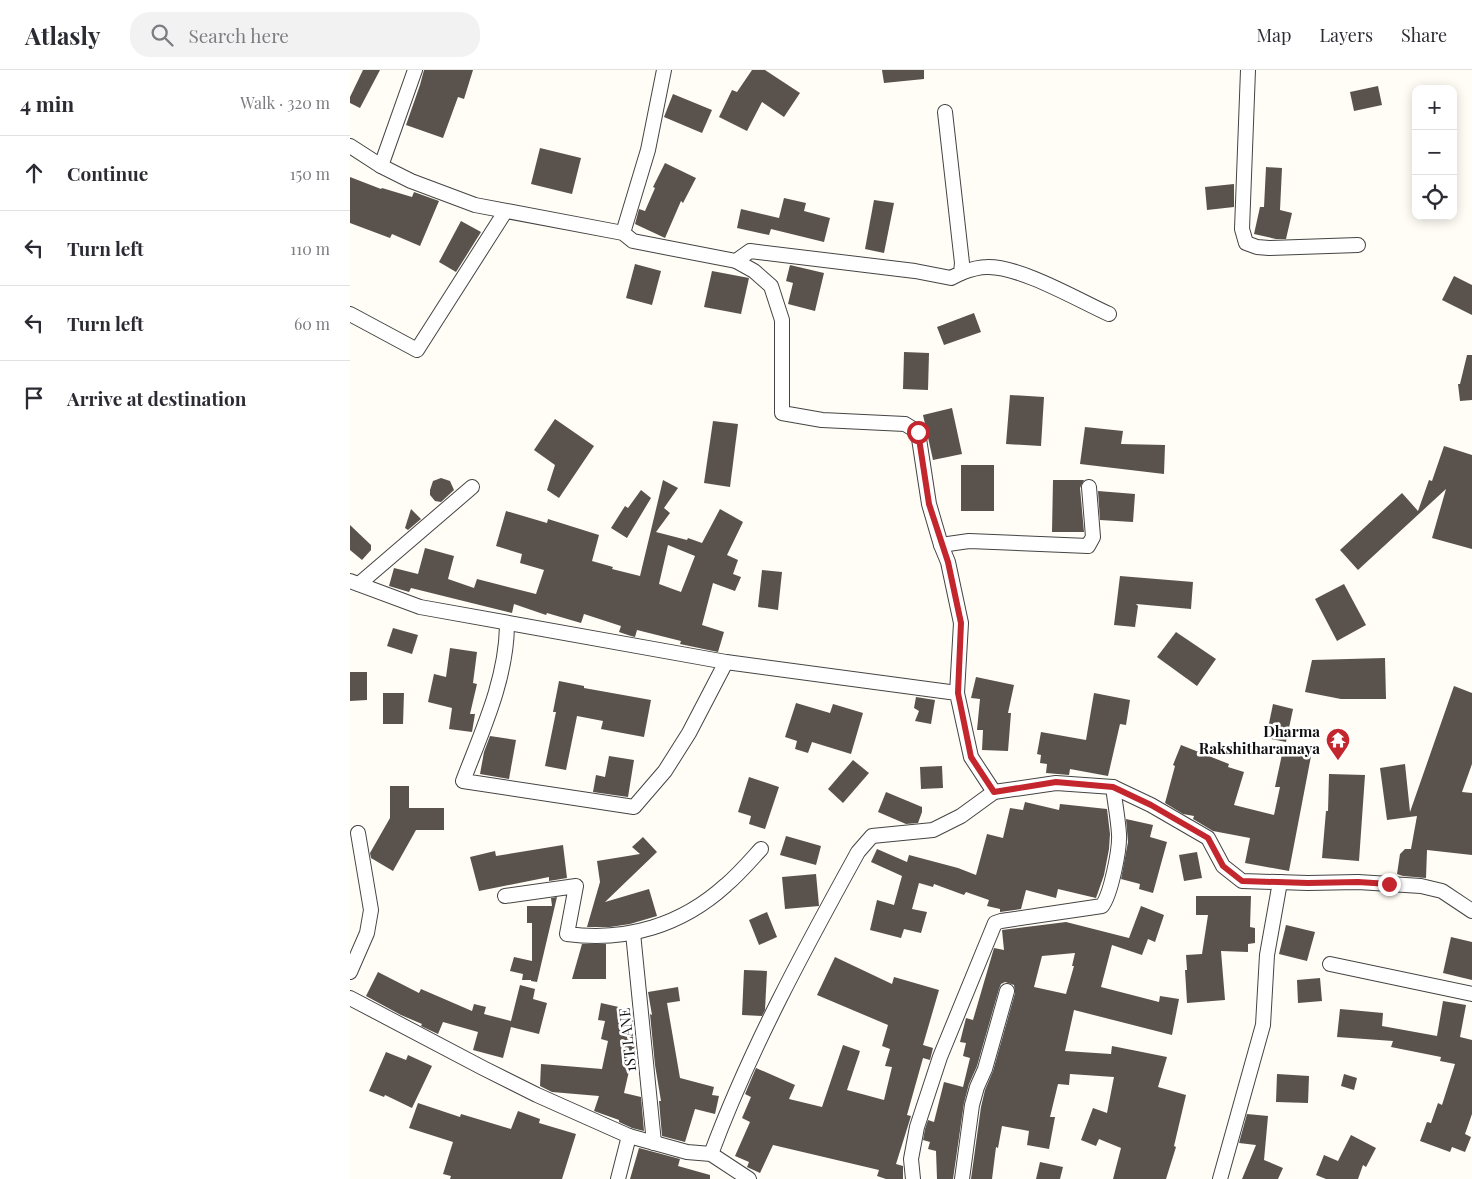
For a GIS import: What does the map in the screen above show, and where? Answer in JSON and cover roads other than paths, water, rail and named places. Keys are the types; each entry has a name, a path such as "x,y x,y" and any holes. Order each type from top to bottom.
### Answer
{"street":[{"path":"381,166 415,70"},
{"path":"623,233 648,150 664,70"},
{"path":"1248,70 1242,229 1246,243 1256,247 1269,248 1358,246"},
{"path":"945,112 962,262 961,272"},
{"path":"350,146 381,166 411,181 475,205 623,233 632,241 736,261 754,271 771,286 782,320 782,413 822,420 905,424 918,432 929,504 948,562 961,623 958,693 971,757 994,792"},
{"path":"350,314 417,350 505,212"},
{"path":"736,261 750,251 915,271 951,278 961,272 978,267 989,267 1025,275 1108,314"},
{"path":"472,487 355,582 420,607 726,662 958,693"},
{"path":"941,544 969,541 1088,546 1093,537 1089,487"},
{"path":"507,626 507,648 503,670 492,706 463,781 634,807 665,771 689,732 726,662"},
{"path":"711,1154 728,1109 793,970 858,852 872,836 933,830 961,816 994,792 1056,782 1113,787 1151,805 1208,838 1223,866 1242,881 1358,882 1421,886 1442,891 1472,911"},
{"path":"913,1179 911,1159 917,1128 940,1057 995,923 1102,906 1106,900 1114,871 1120,836 1113,787"},
{"path":"350,972 367,933 371,910 358,833"},
{"path":"505,896 576,886 567,934 592,937 633,933 655,928 698,907 728,884 761,849"},
{"path":"1220,1179 1263,1025 1268,955 1280,882"},
{"name":"1ST LANE","path":"633,933 654,1143"},
{"path":"1330,964 1472,994"},
{"path":"962,1179 972,1105 977,1086 985,1069 1007,991"},
{"path":"350,998 537,1095 629,1136 687,1152 711,1154 749,1179"},
{"path":"618,1179 629,1136"}],"place":[{"name":"Dharma Rakshitharamaya","path":"1338,761"}]}
